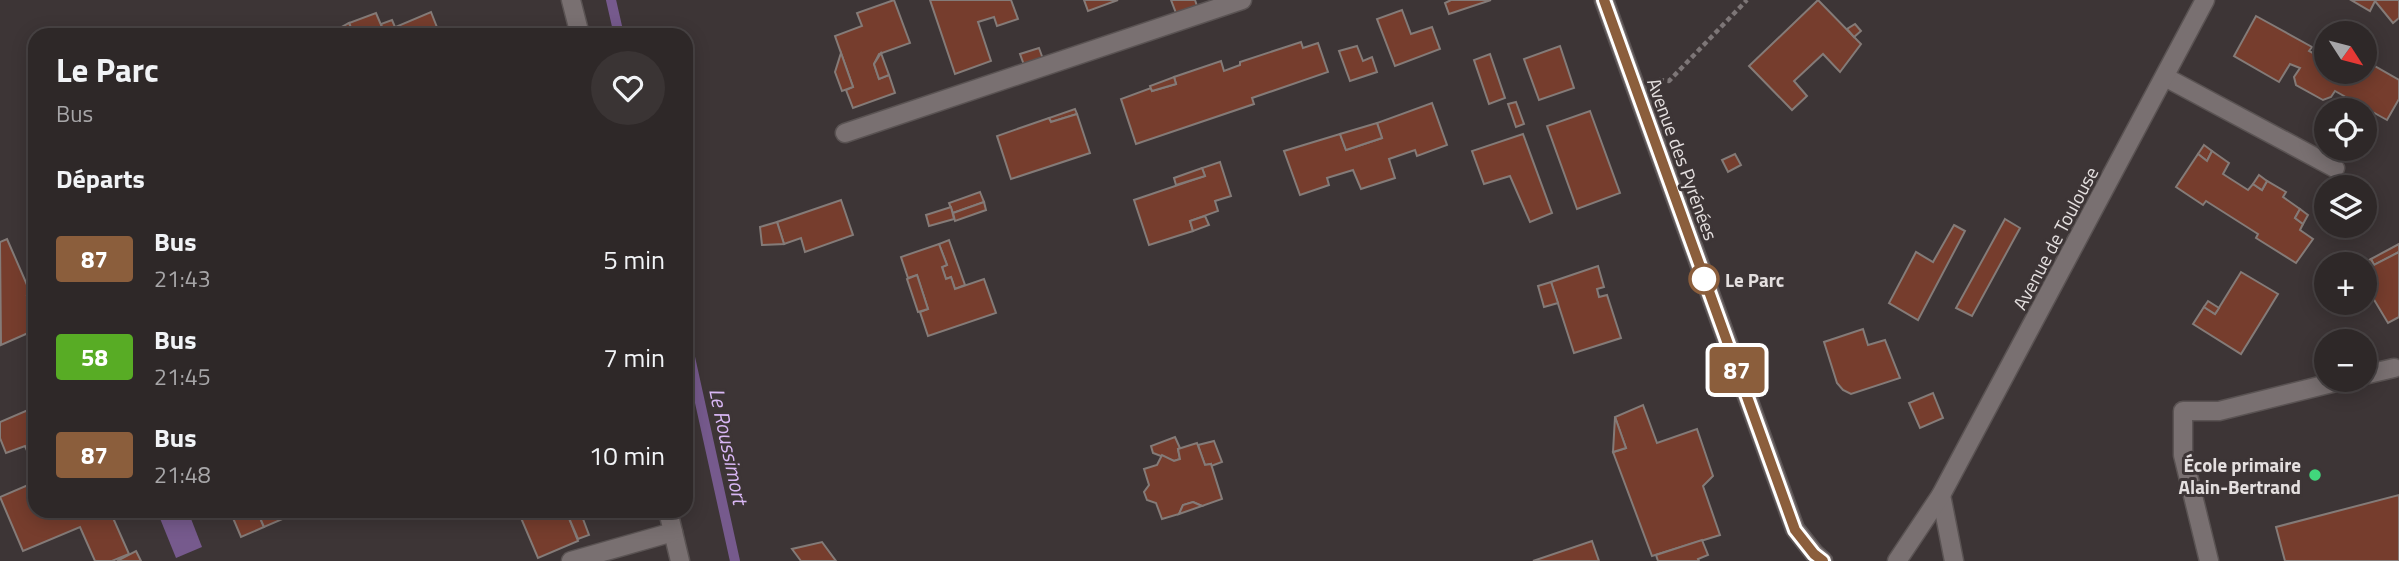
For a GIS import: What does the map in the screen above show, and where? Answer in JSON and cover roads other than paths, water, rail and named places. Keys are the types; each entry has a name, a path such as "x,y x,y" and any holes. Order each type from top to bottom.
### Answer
{"street":[{"path":"571,0 578,28"},
{"path":"845,134 1242,0"},
{"name":"Avenue des Pyrénées","path":"1604,0 1795,530 1823,561"},
{"name":"Avenue de Toulouse","path":"1897,561 1941,495 2205,0"},
{"path":"2165,77 2335,168"},
{"path":"2377,372 2393,368"},
{"path":"2209,561 2183,455 2183,411 2218,411 2314,387"},
{"path":"1941,495 1954,561"},
{"path":"670,518 680,561"},
{"path":"1795,530 1805,561"},
{"path":"571,561 673,532"}],"waterway":[{"name":"Le Roussimort","path":"611,0 617,28"},
{"name":"Le Roussimort","path":"693,371 735,561"}],"place":[{"name":"Le Parc","path":"1704,279"},
{"name":"École primaire Alain-Bertrand","path":"2315,475"}]}
